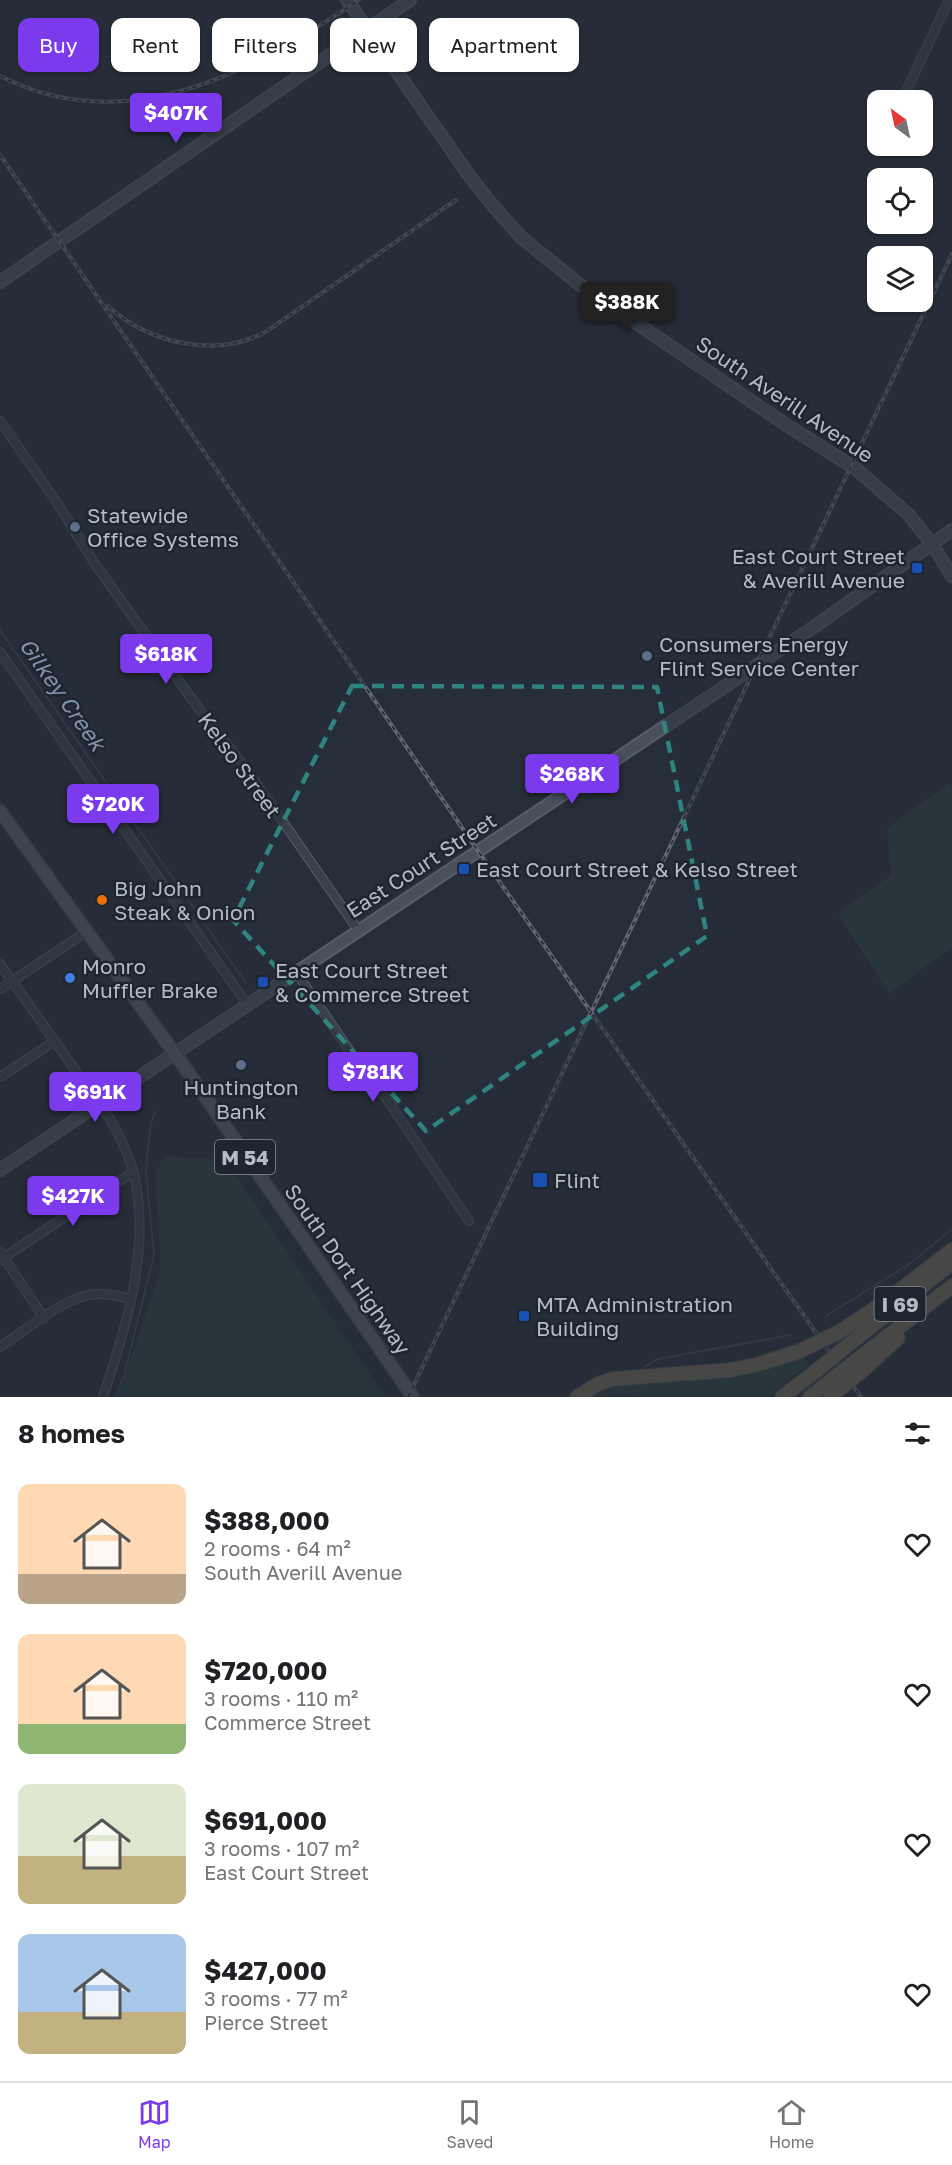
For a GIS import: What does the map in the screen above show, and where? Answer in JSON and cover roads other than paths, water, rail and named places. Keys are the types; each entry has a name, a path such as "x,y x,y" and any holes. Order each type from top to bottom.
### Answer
{"highway":[{"path":"577,1397 598,1384 613,1379 731,1370 800,1351 839,1332 882,1304 952,1250"},
{"name":"I 69","path":"782,1397 952,1263"},
{"name":"I 69","path":"810,1397 828,1393 949,1288"}],"main road":[{"name":"South Dort Highway","path":"0,811 175,1054 414,1397"}],"street":[{"name":"South Averill Avenue","path":"347,0 360,18"},
{"path":"385,18 410,0"},
{"path":"907,90 949,0"},
{"path":"0,282 330,56"},
{"name":"South Averill Avenue","path":"397,72 480,190 522,238 555,267 579,284 856,469 902,507 932,544 952,576"},
{"name":"Kelso Street","path":"0,421 56,501 95,564 199,709 247,770 358,930"},
{"name":"East Court Street","path":"0,1170 807,631 952,530"},
{"path":"0,652 247,1004"},
{"path":"0,989 86,932"},
{"path":"0,964 99,1103 122,1140 133,1172 139,1217 138,1245 130,1299 103,1397"},
{"path":"296,972 375,1088 384,1095 469,1221"},
{"path":"0,1077 55,1041"},
{"path":"44,1318 1,1257 133,1172"},
{"path":"0,1347 67,1303 85,1296 111,1294 130,1299"}],"waterway":[{"name":"Gilkey Creek","path":"0,630 246,983"},
{"name":"Gilkey Creek","path":"116,1397 125,1372 154,1255 146,1172 150,1128 155,1111"},
{"path":"826,1316 911,1263 952,1229"},
{"path":"644,1367 658,1359 791,1335"}],"railway":[{"path":"0,76 48,94 95,102 142,99 188,89 233,72 276,51 359,0"},
{"path":"0,155 478,851 861,1397"},
{"path":"108,306 124,319 163,338 206,345 248,340 267,331 456,200"},
{"path":"408,1397 952,254"}],"place":[{"name":"Statewide Office Systems","path":"75,527"},
{"name":"East Court Street & Averill Avenue","path":"917,568"},
{"name":"Consumers Energy Flint Service Center","path":"647,656"},
{"name":"East Court Street & Kelso Street","path":"464,869"},
{"name":"Big John Steak & Onion","path":"102,900"},
{"name":"Monro Muffler Brake","path":"70,978"},
{"name":"East Court Street & Commerce Street","path":"263,982"},
{"name":"Huntington Bank","path":"241,1065"},
{"name":"Flint","path":"540,1180"},
{"name":"MTA Administration Building","path":"524,1316"}]}
